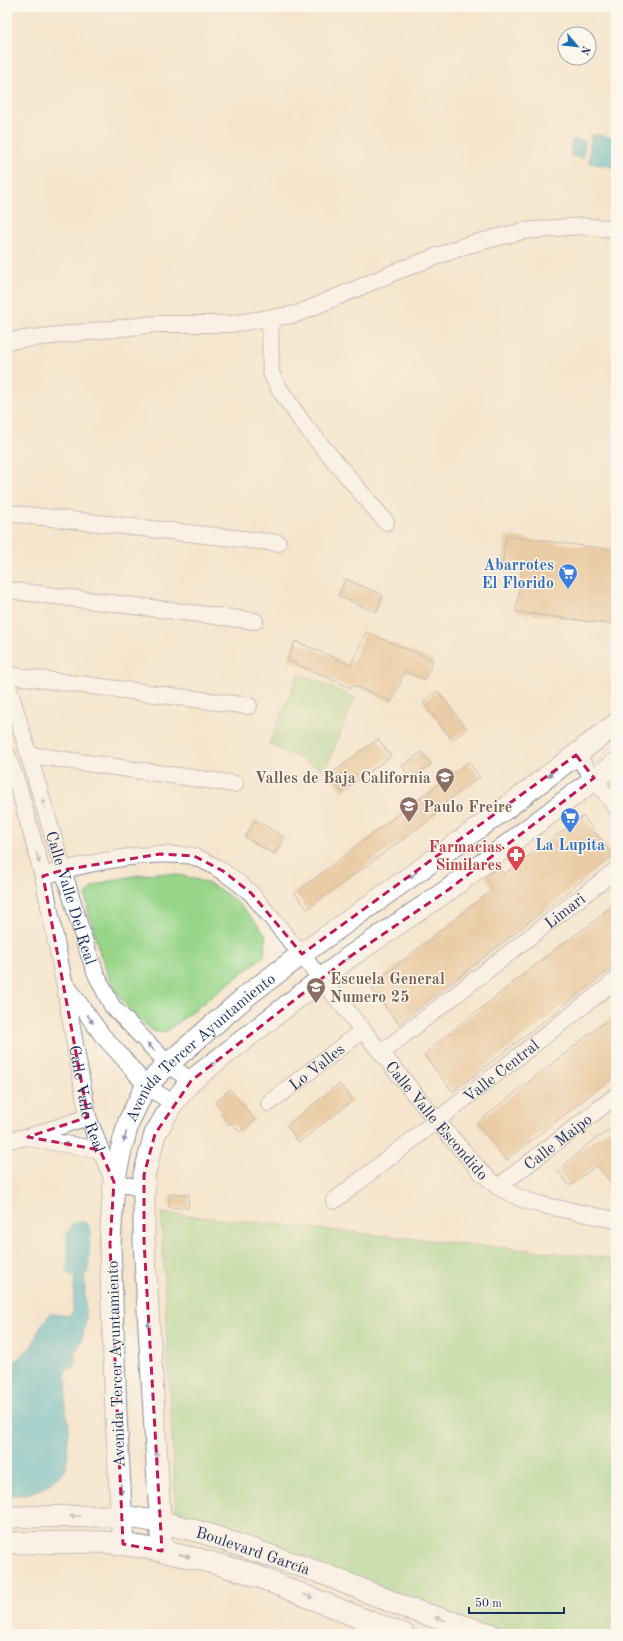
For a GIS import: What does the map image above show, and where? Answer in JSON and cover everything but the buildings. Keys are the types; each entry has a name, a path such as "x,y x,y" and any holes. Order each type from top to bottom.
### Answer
{"main road":[{"name":"Avenida Tercer Ayuntamiento","path":"123,1544 116,1414 110,1244 114,1182 129,1121 146,1086 168,1064 249,994 302,954 498,814 616,724"},
{"name":"Avenida Tercer Ayuntamiento","path":"162,1551 144,1241 144,1175 155,1134 173,1103 191,1081 253,1034 348,958 448,890 594,778 616,763"},
{"name":"Boulevard García","path":"7,1517 122,1516 161,1522 204,1533 324,1574 409,1609 490,1634"},
{"name":"Boulevard García","path":"7,1543 104,1542 162,1551 249,1573 370,1622 404,1634"}],"street":[{"path":"7,341 156,324 230,324 297,314 400,270 474,243 523,231 580,226 616,229"},
{"path":"270,318 271,373 280,390 305,426 386,522"},
{"path":"7,513 278,543"},
{"path":"7,590 255,621"},
{"path":"7,676 249,706"},
{"name":"Calle Valle Del Real","path":"7,682 85,943 96,974 112,1006 168,1064 191,1081"},
{"name":"Calle Valle Del Real","path":"7,754 13,794 43,876 64,982 102,1036 124,1059 146,1086 173,1103"},
{"path":"30,755 235,784"},
{"path":"576,755 616,807"},
{"name":"Calle Valle Escondido","path":"43,876 94,863 160,854 194,856 224,871 251,893 466,1157 481,1172 498,1187 522,1199 542,1205 616,1220"},
{"name":"Limari","path":"382,1052 616,870"},
{"name":"Valle Central","path":"334,1201 616,980"},
{"name":"Calle Valle Real","path":"64,982 88,1117 114,1182"},
{"name":"Lo Valles","path":"269,1103 363,1030"},
{"name":"Calle Maipo","path":"498,1187 616,1096"},
{"path":"7,1140 28,1138 88,1117"},
{"path":"28,1138 100,1150"},
{"path":"114,1182 144,1189"}],"highlighted area":[{"path":"576,755 594,778 448,890 348,958 191,1081 155,1134 144,1175 144,1241 162,1551 123,1544 110,1244 114,1182 100,1150 28,1137 88,1117 43,876 63,870 160,854 194,856 223,871 251,893 302,954"}],"green space":[{"path":"299,673 355,698 325,770 269,744"},
{"path":"157,873 192,878 207,883 220,890 243,908 266,935 264,956 167,1031 155,1032 132,1012 123,1001 109,977 99,950 87,905 86,895 94,887 108,881"},
{"path":"161,1213 616,1259 616,1634 497,1634 176,1520"}],"water":[{"path":"591,134 614,138 612,167 589,163"},
{"path":"572,139 585,142 583,158 570,156"},
{"path":"83,1235 86,1319 82,1340 75,1353 75,1368 70,1368 66,1371 65,1376 67,1385 65,1406 69,1425 67,1439 68,1455 65,1470 54,1481 43,1488 25,1495 15,1495 7,1498 7,1385 15,1361 32,1346 40,1327 50,1314 65,1316 71,1315 73,1311 76,1239"}],"waterway":[{"path":"78,1267 79,1246 77,1237 80,1232"}],"place":[{"name":"Abarrotes El Florido","path":"568,590"},
{"name":"Valles de Baja California","path":"445,794"},
{"name":"Paulo Freire","path":"409,823"},
{"name":"La Lupita","path":"570,834"},
{"name":"Farmacias Similares","path":"516,872"},
{"name":"Escuela General Numero 25","path":"316,1004"}]}
